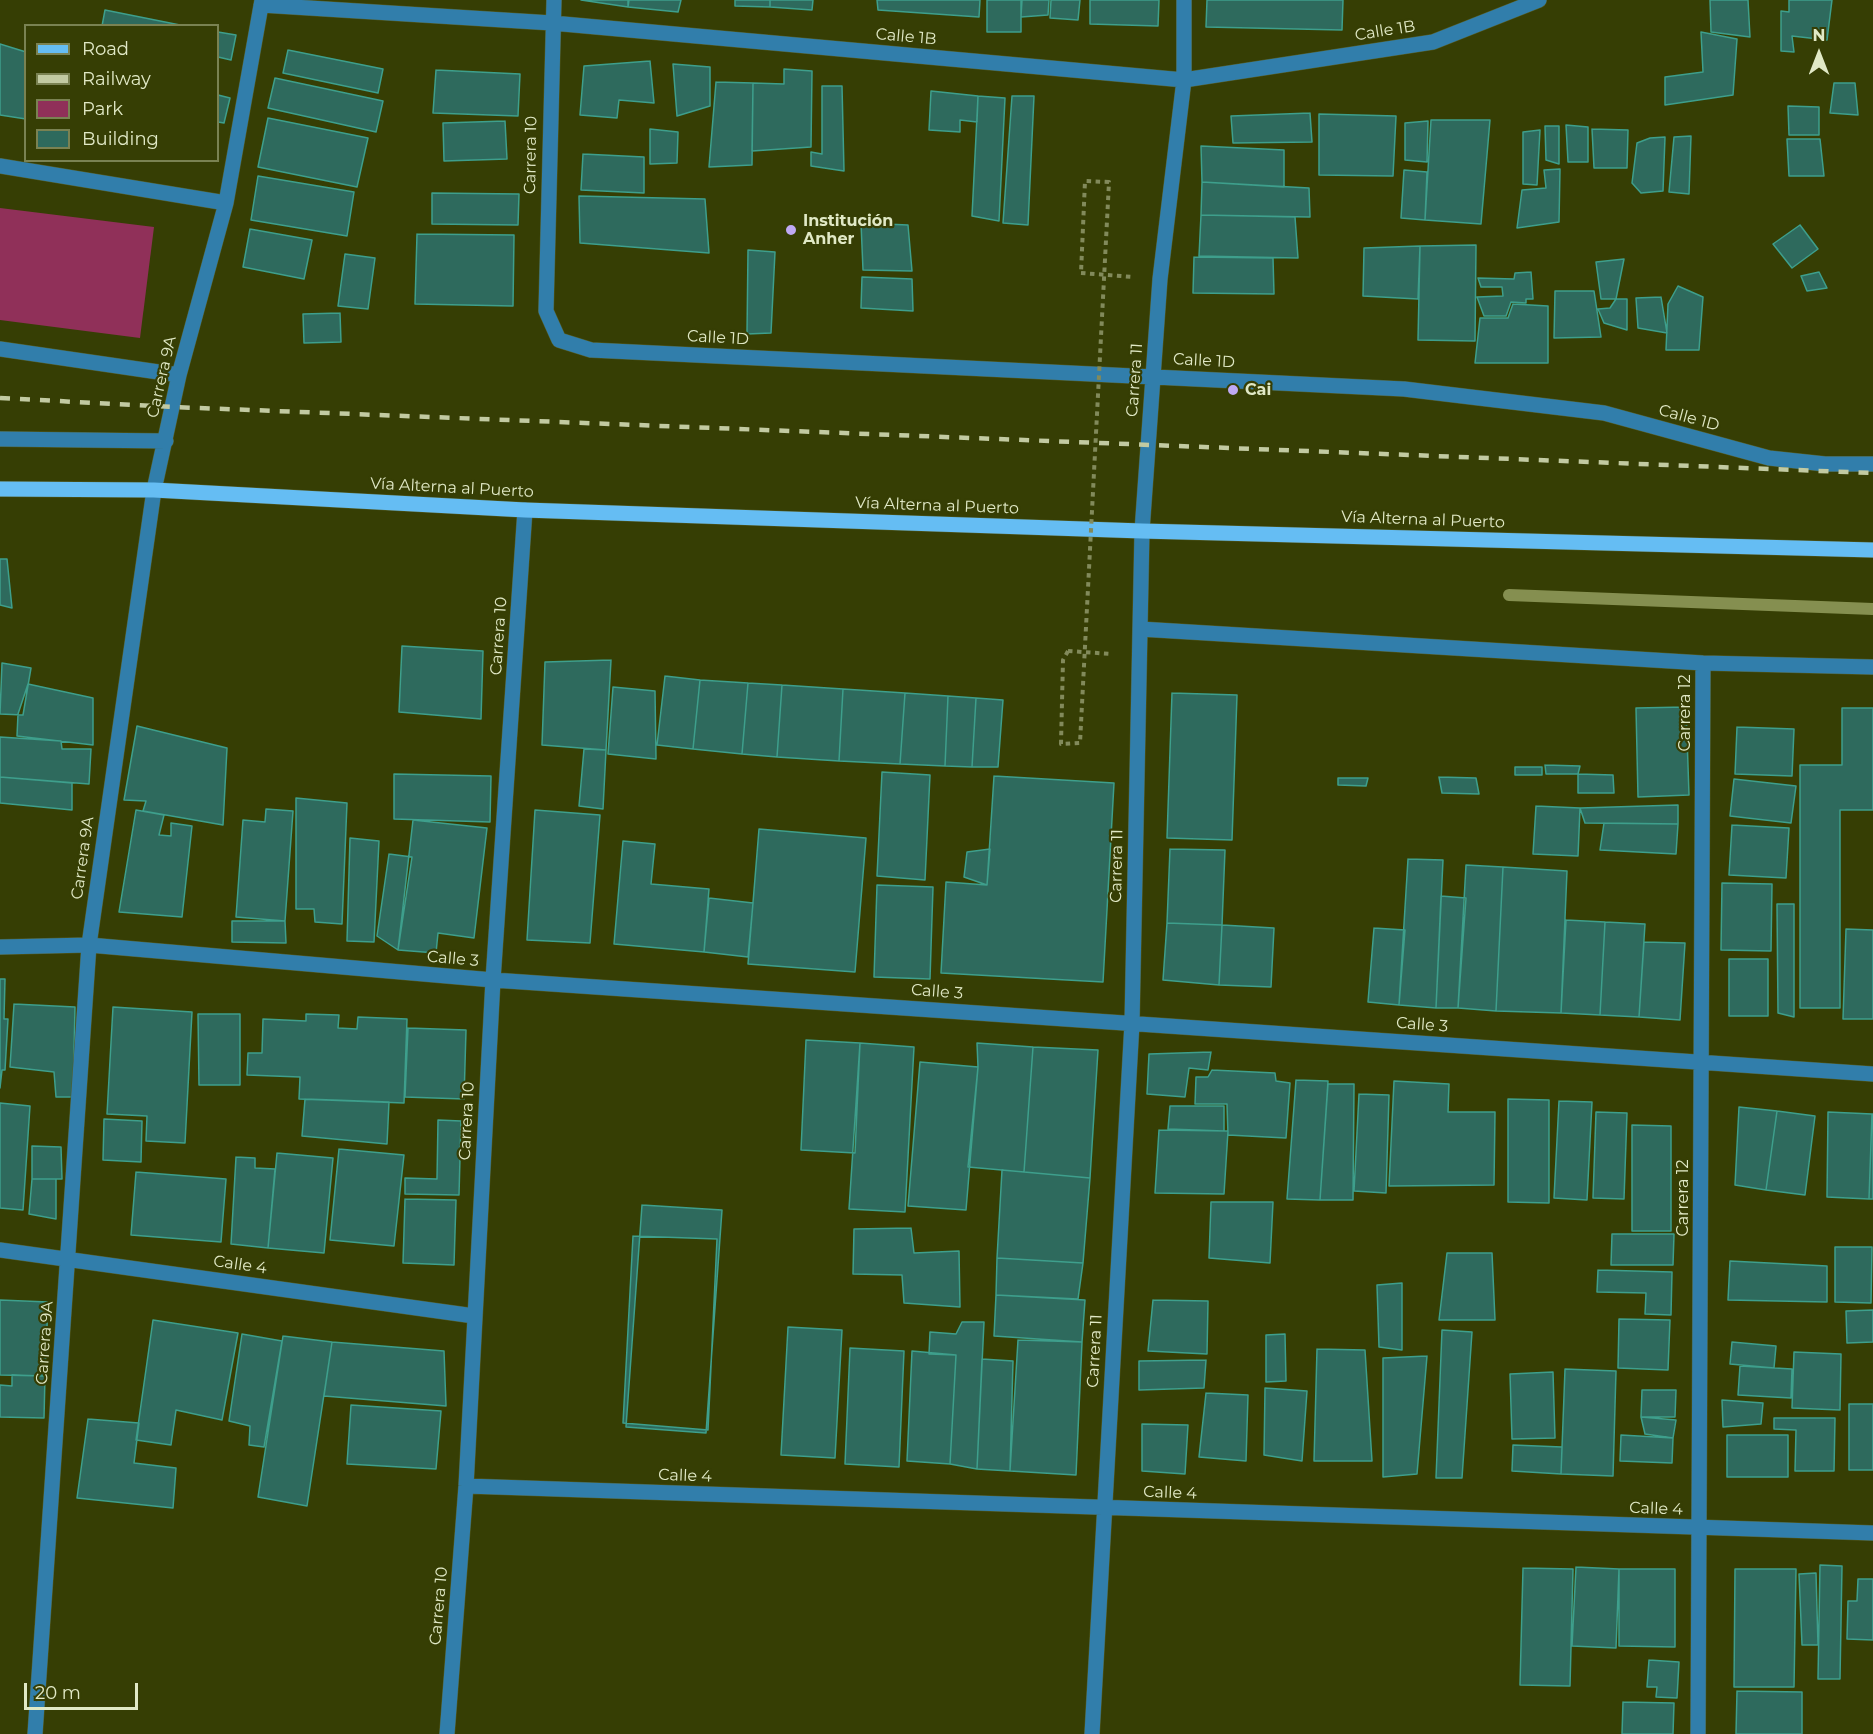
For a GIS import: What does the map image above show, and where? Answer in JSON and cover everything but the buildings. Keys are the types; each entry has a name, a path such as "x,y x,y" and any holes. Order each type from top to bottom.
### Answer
{"main road":[{"name":"Vía Alterna al Puerto","path":"0,489 154,490 525,510 1142,531 1873,550"}],"street":[{"name":"Carrera 10","path":"546,311 554,0"},
{"name":"Carrera 11","path":"1092,1734 1132,1023 1142,531 1160,279 1184,80 1184,0"},
{"name":"Calle 1B","path":"261,2 552,23 1184,80 1433,42 1539,0"},
{"name":"Carrera 9A","path":"35,1734 89,945 154,490 179,375 226,202 261,2"},
{"path":"0,166 226,202"},
{"name":"Calle 1D","path":"546,311 559,340 591,350 1404,388 1604,413 1770,458 1825,464 1873,464"},
{"path":"0,349 179,375"},
{"path":"0,439 166,441"},
{"name":"Carrera 10","path":"447,1734 466,1486 493,981 525,510"},
{"path":"1140,629 1703,663 1873,667"},
{"name":"Carrera 12","path":"1698,1734 1703,663"},
{"name":"Calle 3","path":"0,947 89,945 493,981 1873,1074"},
{"name":"Calle 4","path":"0,1250 474,1316"},
{"name":"Calle 4","path":"466,1486 1873,1533"}],"path":[{"path":"1139,655 1068,651 1063,660 1061,744 1080,743 1109,182 1085,181 1081,273 1160,279"}],"green space":[{"path":"0,208 154,227 140,338 0,320"}],"waterway":[{"path":"1509,595 1873,609"}],"railway":[{"path":"0,398 173,407 1873,473"}],"place":[{"name":"Institución Anher","path":"791,230"},
{"name":"Cai","path":"1233,390"}]}
